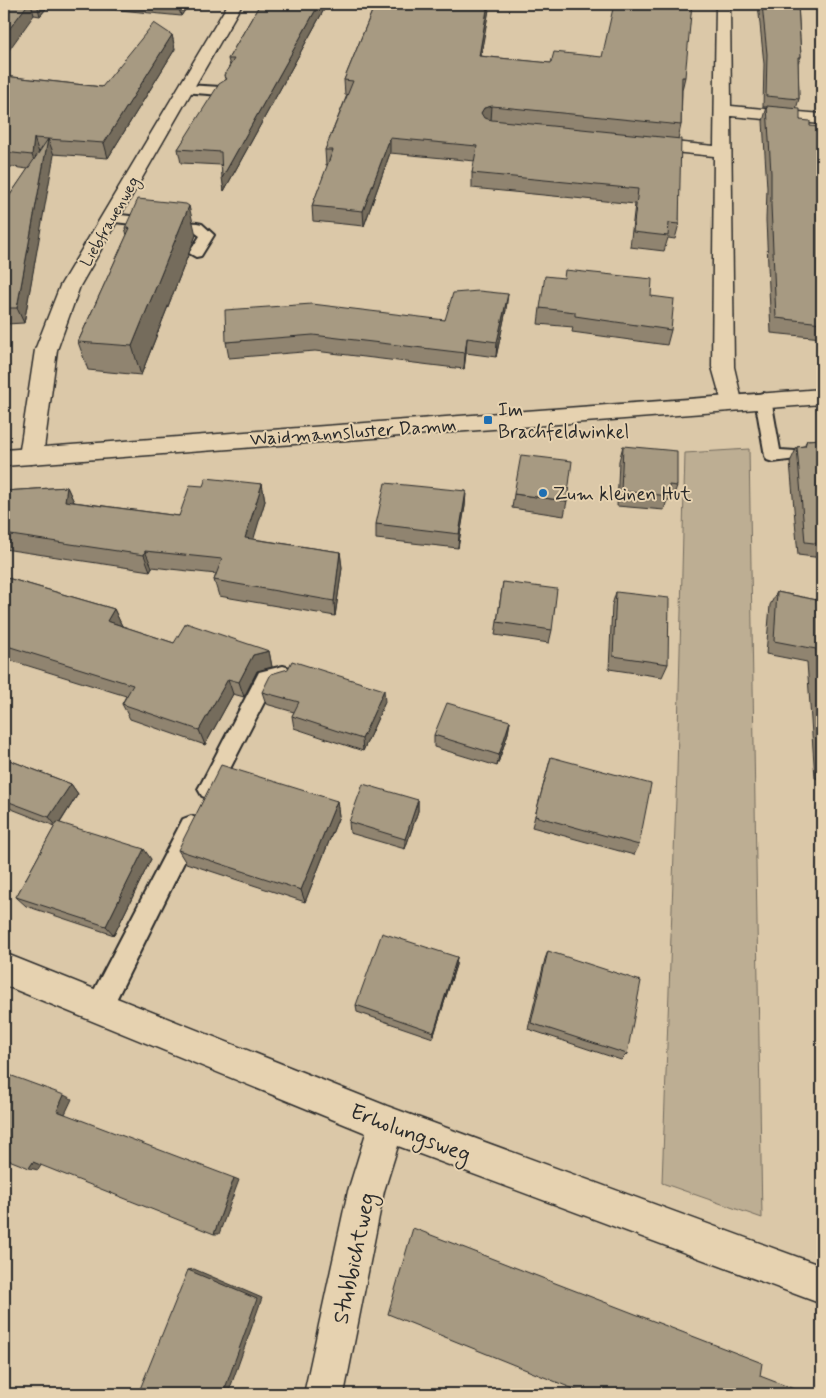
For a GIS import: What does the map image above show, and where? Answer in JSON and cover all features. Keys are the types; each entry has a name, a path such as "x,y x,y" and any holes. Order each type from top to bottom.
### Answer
{"street":[{"name":"Liebfrauenweg","path":"31,456 46,350 70,286 235,4"},
{"path":"723,4 722,367 731,401"},
{"path":"724,110 822,119"},
{"path":"629,142 724,152"},
{"name":"Waidmannsluster Damm","path":"4,458 731,401 822,396"},
{"name":"Erholungsweg","path":"4,969 387,1124 822,1285"},
{"name":"Stubbichtweg","path":"324,1394 366,1191 387,1124"}],"lane":[{"path":"186,89 221,91"},
{"path":"110,218 197,227 207,235 196,253"},
{"path":"763,399 773,456 790,455"},
{"path":"99,1007 266,678 283,674"}],"shaded area":[{"path":"749,449 762,1218 662,1183 677,771 685,453"}],"building":[{"path":"4,4 28,4 4,36"},
{"path":"260,4 319,4 222,178 221,152 178,149 219,84 227,79 224,75 234,59 228,59"},
{"path":"375,4 488,4 479,56 551,63 554,52 602,57 614,4 692,4 685,77 682,77 681,125 492,106 484,108 481,113 484,118 492,120 681,139 679,224 669,223 668,236 633,232 638,189 472,173 477,146 390,138 363,211 312,206 333,150 325,150 353,81 344,80"},
{"path":"762,4 798,4 801,57 798,57 799,99 766,96 767,54"},
{"path":"154,23 172,35 104,143 34,138 32,155 4,152 4,76 102,87"},
{"path":"767,106 800,109 800,120 810,121 810,126 819,127 820,134 822,134 822,323 776,318"},
{"path":"48,139 17,308 4,308 4,204"},
{"path":"138,199 186,204 189,206 132,346 78,342 130,228 125,228"},
{"path":"565,270 652,279 651,296 674,299 671,330 575,316 575,312 540,308 545,276 564,278"},
{"path":"479,291 508,294 497,342 467,338 465,353 313,335 226,342 225,310 312,304 445,320 453,293"},
{"path":"822,439 822,544 805,542 797,447 805,446 807,440"},
{"path":"623,446 677,451 677,486 669,485 669,496 621,491"},
{"path":"521,455 572,461 567,501 514,494"},
{"path":"206,478 262,484 245,538 340,552 334,601 214,580 222,559 145,551 144,555 4,534 4,491 67,487 65,501 179,516 190,485 203,486"},
{"path":"385,483 466,491 459,534 376,524"},
{"path":"4,577 114,609 107,621 174,643 186,623 269,651 253,655 239,682 228,679 199,730 122,704 133,685 4,645"},
{"path":"503,582 557,589 552,630 497,622"},
{"path":"616,592 669,598 668,664 613,656"},
{"path":"777,592 822,601 822,740 816,649 774,641"},
{"path":"292,661 384,690 362,739 292,716 299,702 262,692 271,674 288,669"},
{"path":"447,703 510,721 499,755 434,735"},
{"path":"551,757 651,784 639,845 535,816"},
{"path":"4,758 71,784 49,817 4,800"},
{"path":"221,765 337,801 301,890 178,850"},
{"path":"363,784 418,800 405,839 349,822"},
{"path":"57,822 144,849 106,926 16,897"},
{"path":"382,933 457,957 434,1032 356,1005"},
{"path":"548,951 641,981 627,1054 531,1023"},
{"path":"4,1073 64,1095 57,1111 234,1178 214,1234 33,1162 29,1168 4,1158"},
{"path":"413,1228 762,1363 760,1376 799,1391 798,1394 586,1394 388,1314"},
{"path":"188,1270 257,1299 223,1394 138,1394"}],"place":[{"name":"Im Brachfeldwinkel","path":"488,420"},
{"name":"Zum kleinen Hut","path":"543,493"}]}
